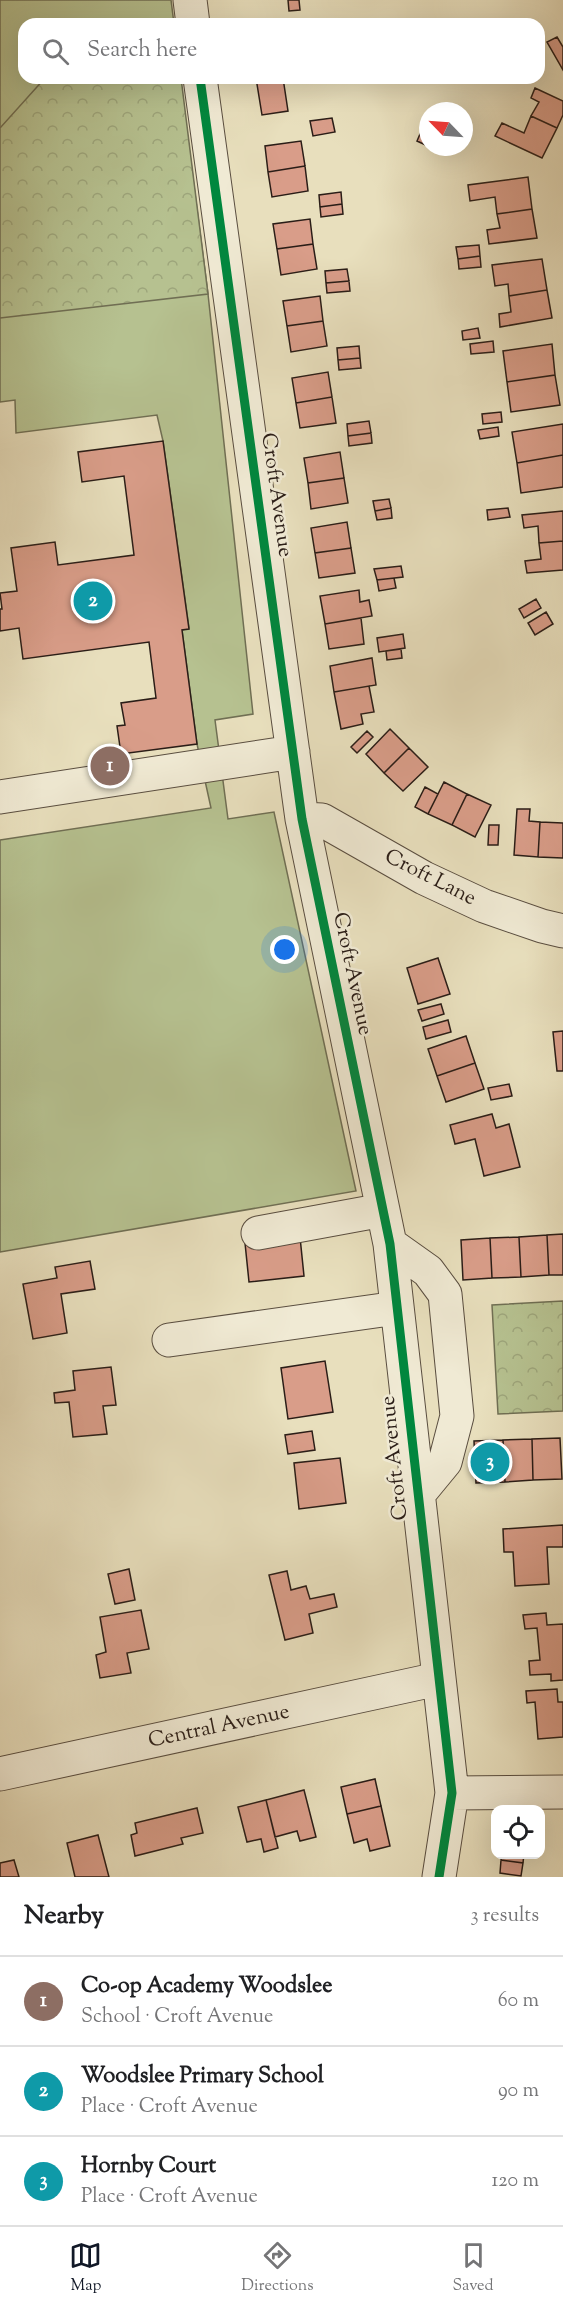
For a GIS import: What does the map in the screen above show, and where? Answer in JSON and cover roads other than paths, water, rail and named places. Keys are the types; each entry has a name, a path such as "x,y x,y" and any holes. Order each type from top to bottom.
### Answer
{"street":[{"path":"190,0 192,18"},
{"name":"Croft Avenue","path":"201,84 302,819 390,1244 452,1793 439,1877"},
{"path":"0,797 293,752"},
{"name":"Croft Lane","path":"302,819 322,820 424,878 484,906 563,931"},
{"path":"258,1233 383,1210"},
{"path":"390,1244 428,1271 445,1294 457,1416 445,1462 417,1496"},
{"path":"169,1340 397,1308"},
{"name":"Central Avenue","path":"0,1774 438,1679"},
{"path":"452,1793 563,1791"}],"place":[{"name":"Woodslee Primary School","path":"93,601"},
{"name":"Co-op Academy Woodslee","path":"110,766"},
{"name":"Hornby Court","path":"490,1462"}]}
